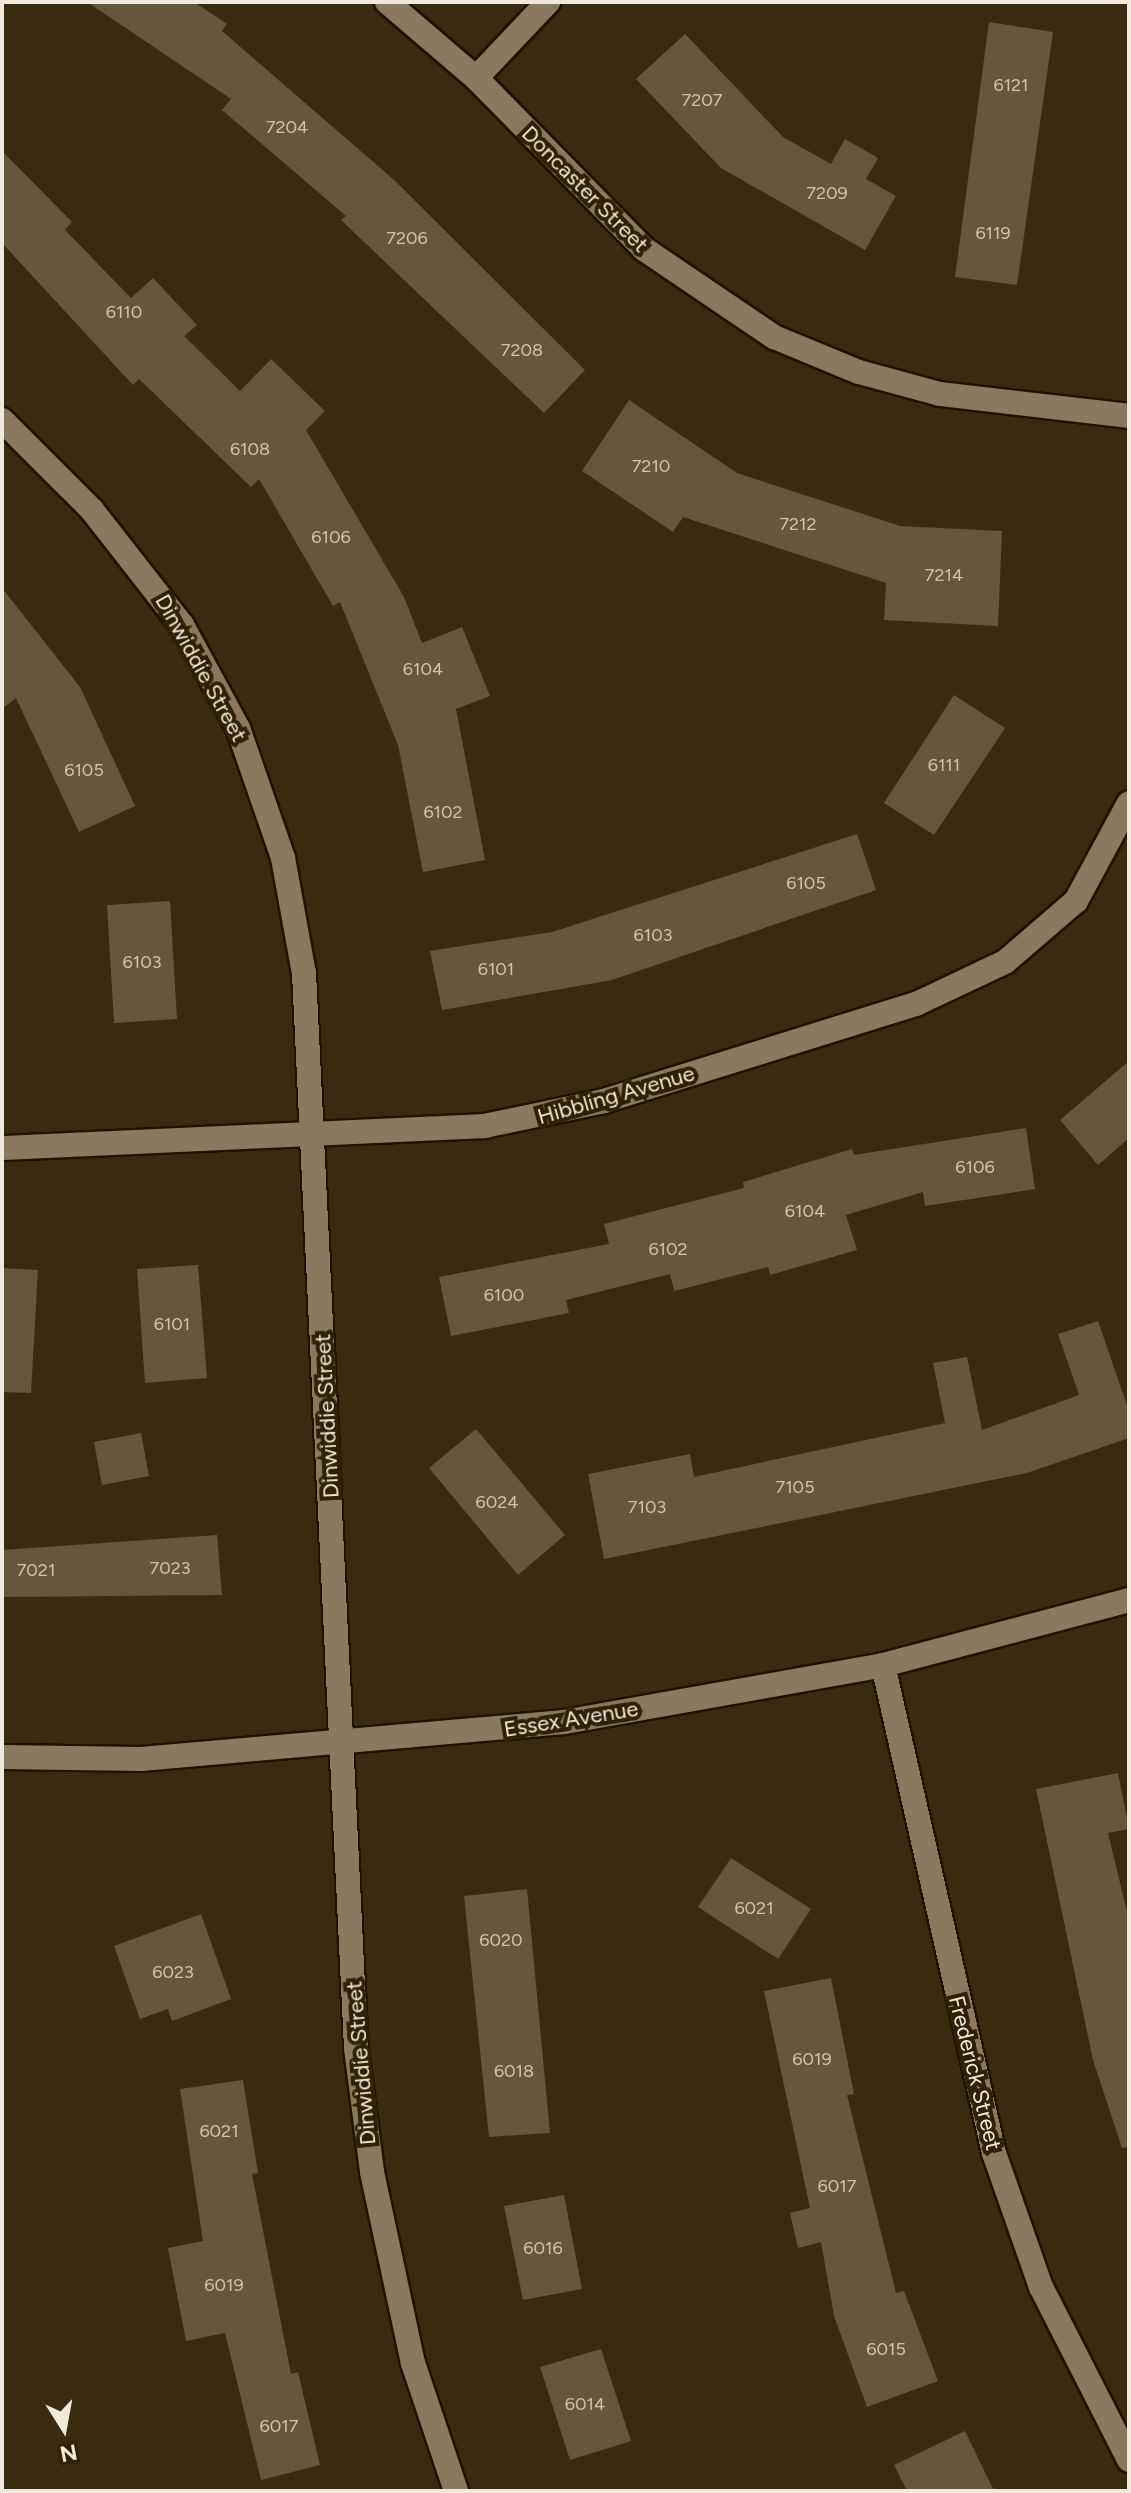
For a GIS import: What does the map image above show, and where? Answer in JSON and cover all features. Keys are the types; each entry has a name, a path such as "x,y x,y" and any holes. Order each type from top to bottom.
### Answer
{"street":[{"name":"Doncaster Street","path":"387,2 476,78 644,249 774,337 859,372 940,394 1129,416"},
{"path":"476,78 548,2"},
{"name":"Dinwiddie Street","path":"2,420 143,568 238,728 283,858 304,973 314,1136 356,2048 372,2172 413,2363 456,2491"},
{"name":"Hibbling Avenue","path":"2,1148 314,1136 537,1118 916,1004 1005,962 1050,929 1104,860 1129,803"},
{"name":"Essex Avenue","path":"2,1757 141,1759 342,1744 564,1722 883,1665 1129,1600"},
{"name":"Frederick Street","path":"883,1665 994,2153 1041,2287 1129,2460"}],"building":[{"path":"87,2 194,2 227,24 222,31 393,179 585,370 544,413 341,220 346,216 222,110 231,99"},
{"path":"989,22 1053,32 1017,285 955,277"},
{"path":"685,34 783,137 831,164 845,139 878,158 866,179 896,196 865,250 721,168 636,79"},
{"path":"2,151 72,222 65,230 131,298 153,278 197,325 184,336 240,391 271,359 325,411 306,430 404,597 422,643 462,627 490,696 456,709 485,860 423,872 398,745 340,602 333,606 259,479 251,487 139,379 133,385 2,243"},
{"path":"629,400 737,473 900,526 1002,531 998,626 884,620 886,583 683,517 673,532 582,471"},
{"path":"2,588 80,687 135,806 79,832 16,698 2,709"},
{"path":"954,695 1005,728 934,835 884,803"},
{"path":"857,834 876,890 612,980 442,1010 430,951 552,932"},
{"path":"170,901 177,1019 114,1023 107,905"},
{"path":"1129,1061 1129,1138 1098,1165 1060,1120"},
{"path":"1026,1128 1035,1189 925,1206 923,1192 846,1215 857,1250 770,1275 768,1267 674,1291 670,1274 566,1300 569,1313 451,1336 439,1277 609,1244 604,1224 744,1188 743,1182 852,1149 854,1155"},
{"path":"198,1265 207,1378 145,1383 137,1269"},
{"path":"2,1268 38,1270 31,1393 2,1392"},
{"path":"1098,1321 1129,1411 1129,1438 1027,1473 604,1559 588,1474 690,1454 694,1477 945,1423 933,1363 967,1357 982,1430 1079,1395 1058,1334"},
{"path":"476,1429 565,1535 518,1575 429,1468"},
{"path":"141,1433 149,1476 102,1485 94,1442"},
{"path":"217,1535 222,1595 2,1597 2,1550"},
{"path":"1118,1773 1129,1829 1108,1833 1129,1920 1129,2147 1122,2148 1093,2060 1036,1789"},
{"path":"731,1858 811,1909 778,1959 698,1907"},
{"path":"527,1889 550,2133 489,2137 464,1896"},
{"path":"201,1914 231,1999 172,2021 168,2009 140,2019 114,1946"},
{"path":"831,1978 854,2094 847,2095 896,2293 904,2291 938,2381 867,2407 834,2316 821,2242 798,2248 790,2213 810,2208 764,1991"},
{"path":"243,2080 258,2173 252,2174 291,2374 298,2372 320,2465 261,2480 225,2333 186,2341 168,2248 203,2241 180,2089"},
{"path":"564,2195 582,2289 523,2300 504,2206"},
{"path":"601,2349 631,2441 570,2460 540,2367"},
{"path":"965,2431 994,2491 907,2491 894,2465"}]}
